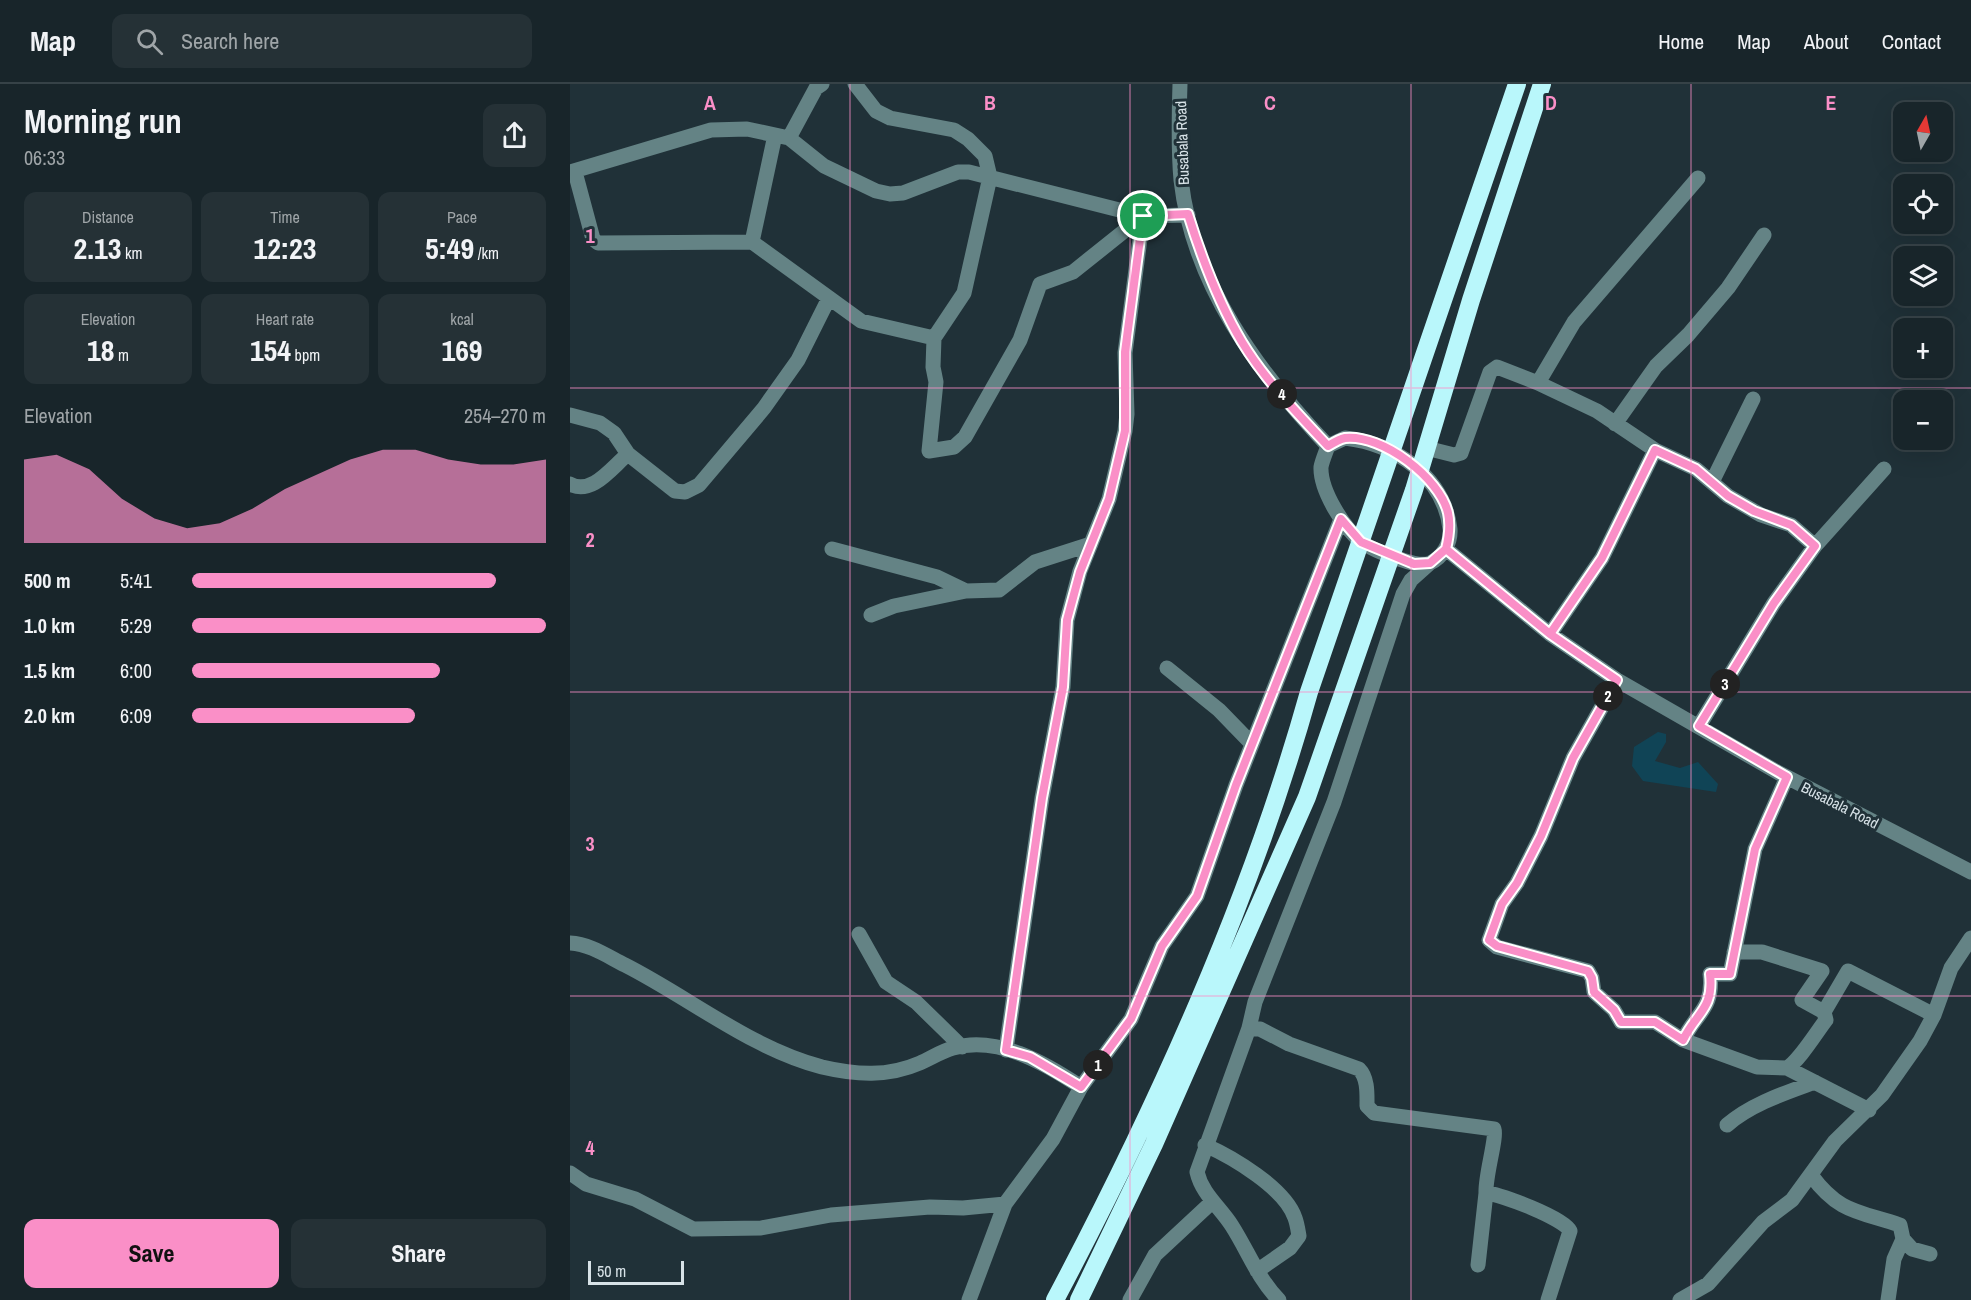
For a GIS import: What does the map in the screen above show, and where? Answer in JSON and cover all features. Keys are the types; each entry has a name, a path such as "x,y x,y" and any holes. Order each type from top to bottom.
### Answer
{"highway":[{"path":"1055,1300 1138,1137 1249,878 1286,776 1310,692 1517,84"},
{"path":"1079,1300 1159,1134 1307,797 1420,470 1471,300 1542,84"}],"street":[{"path":"752,242 782,137 816,88 822,84"},
{"path":"855,84 876,111 890,118 954,129 985,156 990,177 964,292 934,338 933,367 936,382 929,451 954,447 965,437 1020,340 1040,284 1073,272 1143,216"},
{"name":"Busabala Road","path":"1180,84 1182,180 1188,214 1205,269 1244,344 1294,410 1328,446"},
{"path":"934,338 909,330 871,325 829,298 752,242 598,243 593,239 572,172 711,130 747,129 782,137 824,166 890,194 903,193 958,172 990,177 1143,216 1188,214"},
{"path":"1538,383 1574,322 1698,178"},
{"path":"1006,1050 1042,798 1063,687 1067,620 1073,591 1109,499 1125,431 1125,352 1143,216"},
{"path":"1615,424 1656,366 1688,335 1728,288 1764,235"},
{"path":"570,415 600,423 614,433 628,454 675,491 685,492 699,485 782,383 798,360 829,298"},
{"path":"1426,448 1454,455 1461,453 1493,369 1503,369 1597,411 1655,450 1696,469 1728,496 1754,511 1791,525 1815,546"},
{"path":"1712,482 1753,399"},
{"path":"1280,1300 1257,1271 1230,1223 1212,1202 1199,1181 1197,1172 1249,1028 1255,1002 1334,802 1403,594 1411,580 1446,549 1450,534 1448,512 1440,494 1420,470 1392,451 1369,441 1345,438 1328,446 1321,467 1326,492 1341,519 1361,542 1390,556 1414,564 1430,563"},
{"path":"1550,634 1602,558 1655,450"},
{"path":"570,484 576,487 592,486 628,454"},
{"path":"1699,726 1774,603 1815,546 1884,469"},
{"path":"969,1300 1005,1204 1053,1139 1081,1087 1131,1019 1162,946 1197,896 1252,744 1341,519"},
{"path":"871,615 894,606 966,591 999,590 1035,562 1091,543"},
{"path":"832,549 937,577 966,591"},
{"name":"Busabala Road","path":"1446,549 1550,634 1617,680 1787,777 1971,872"},
{"path":"1167,668 1219,710 1252,744"},
{"path":"1617,680 1573,758 1541,836 1517,883 1502,904 1489,940 1497,946 1588,971 1592,978 1594,992 1614,1010 1621,1022 1655,1022 1683,1040 1757,1067 1787,1068 1869,1110"},
{"path":"1683,1040 1699,1019 1711,996 1710,974 1730,974 1755,849 1787,777"},
{"path":"859,934 886,982 916,1002 962,1047"},
{"path":"1680,1300 1708,1284 1743,1242 1770,1216 1792,1200 1835,1141 1869,1110 1900,1073 1934,1015 1952,968 1971,938"},
{"path":"570,943 595,949 654,980 761,1044 819,1066 854,1074 882,1074 899,1071 962,1047 1006,1050 1030,1057 1081,1087"},
{"path":"1734,952 1762,952 1822,971 1802,1000 1824,1012"},
{"path":"1787,1068 1795,1063 1804,1047 1826,1020 1824,1012 1848,971 1934,1015"},
{"path":"1249,1028 1260,1029 1289,1044 1359,1069 1364,1074 1367,1087 1367,1106 1374,1113 1494,1129 1495,1141 1490,1155 1478,1265"},
{"path":"1727,1125 1735,1118 1776,1096 1815,1082"},
{"path":"1205,1145 1236,1159 1279,1194 1295,1216 1299,1236 1295,1242 1257,1271"},
{"path":"570,1173 586,1184 635,1199 693,1228 761,1228 831,1215 1005,1204"},
{"path":"1811,1175 1825,1194 1840,1206 1900,1225 1903,1239 1912,1249 1930,1254"},
{"path":"1486,1193 1549,1214 1568,1227 1571,1236 1548,1300"},
{"path":"1130,1300 1155,1255 1212,1202"},
{"path":"1891,1300 1894,1259 1903,1239"}],"shaded area":[{"path":"1658,732 1666,734 1666,742 1655,761 1680,768 1698,762 1718,784 1716,792 1643,781 1632,766 1634,747"}],"route":[{"path":"1143,216 1125,352 1127,414 1125,431 1109,499 1073,591 1067,620 1063,687 1042,798 1006,1050 1030,1057 1081,1087 1131,1019 1162,946 1197,896 1236,785 1341,519 1361,542 1390,556 1414,564 1430,563 1446,549 1550,634 1617,680 1573,758 1541,836 1517,883 1502,904 1489,940 1497,946 1588,971 1592,978 1594,992 1614,1010 1621,1022 1655,1022 1683,1040 1705,1010 1711,996 1710,974 1730,974 1755,849 1787,777 1699,726 1743,658 1774,603 1815,546 1791,525 1761,515 1728,496 1696,469 1655,450 1602,558 1550,634 1498,592 1446,549 1450,534 1448,512 1440,494 1420,470 1392,451 1369,441 1345,438 1328,446 1294,410 1244,344 1225,312 1205,269 1188,214 1143,216"}]}
